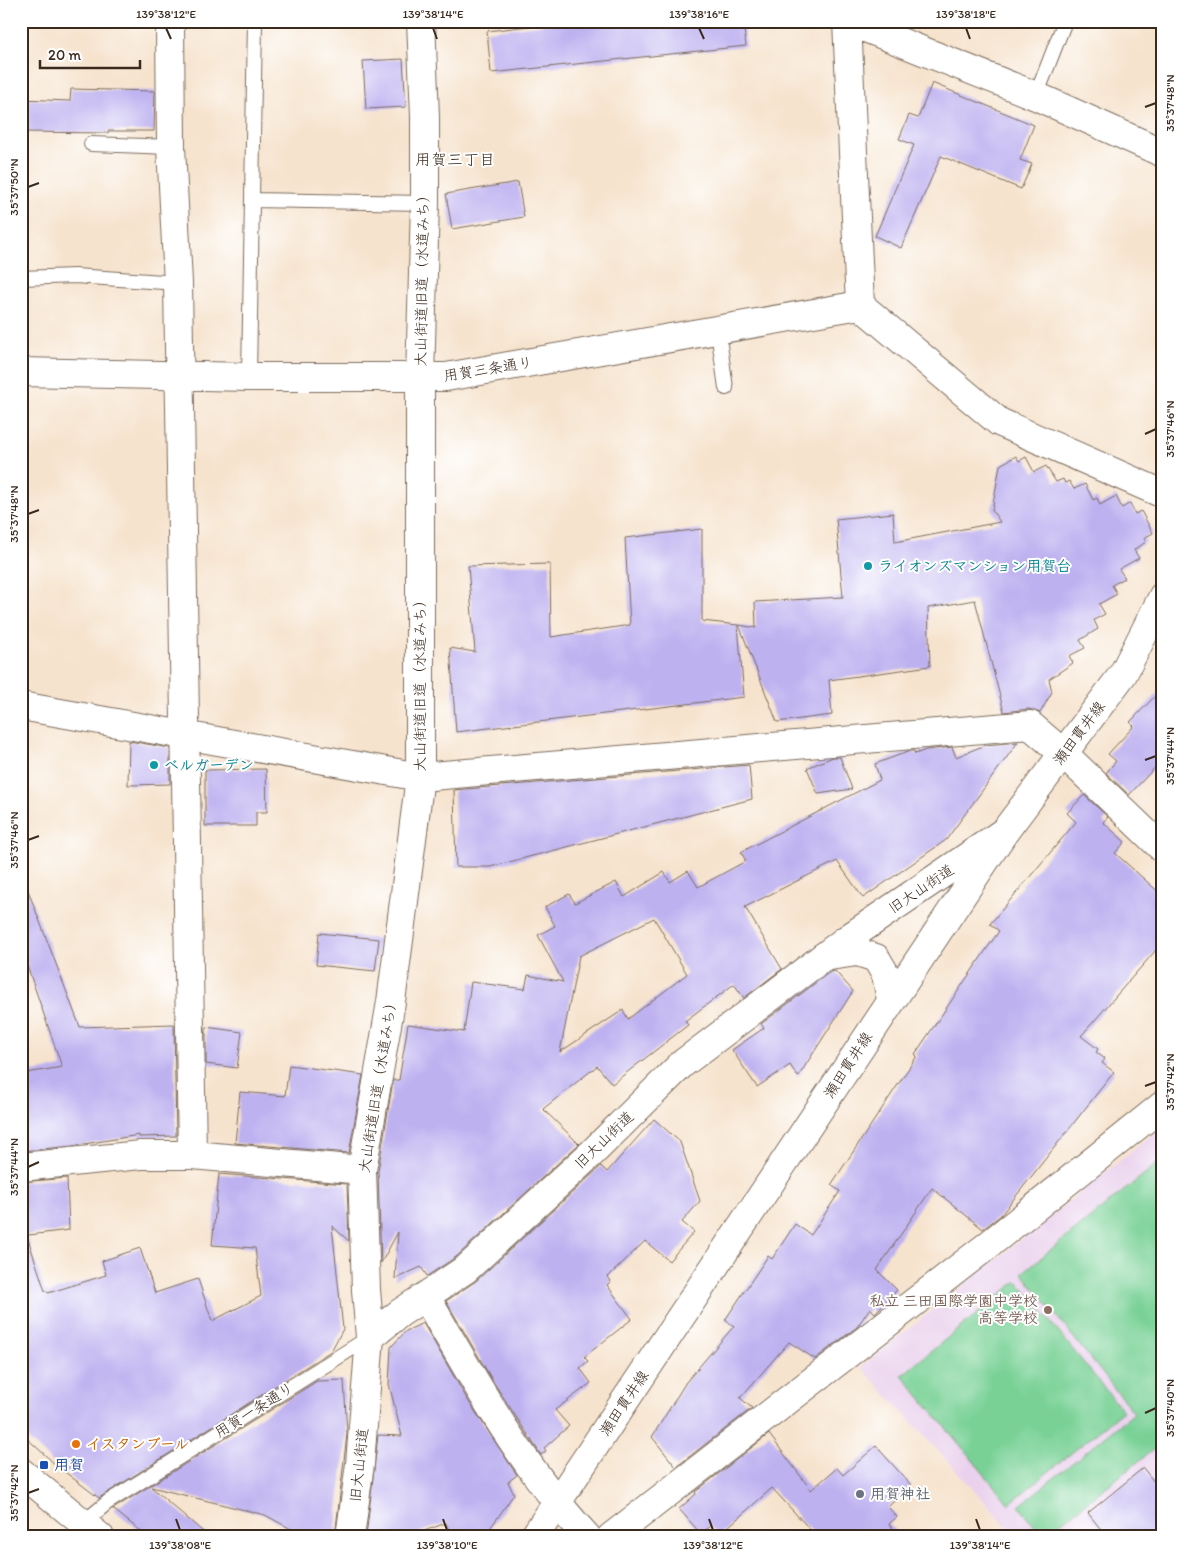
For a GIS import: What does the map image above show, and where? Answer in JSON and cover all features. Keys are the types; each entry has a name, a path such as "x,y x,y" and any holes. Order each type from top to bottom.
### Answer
{"street":[{"path":"170,21 171,147 178,283 192,1155"},
{"name":"大山街道旧道（水道みち）","path":"370,1338 366,1290 362,1170 391,1002 420,778 420,378 425,203 425,116 421,21"},
{"path":"1163,153 1036,96 847,21 860,306 999,422 1163,494"},
{"name":"用賀三条通り","path":"21,372 249,377 446,377 860,306"},
{"name":"瀬田貫井線","path":"534,1537 806,1131 891,999 1005,831 1123,674 1163,596"},
{"path":"21,706 420,778 1030,725 1064,754 1163,849"},
{"name":"旧大山街道","path":"350,1537 360,1464 370,1338 400,1313 466,1269 593,1152 682,1064 823,957 1005,831"},
{"path":"823,957 857,952 876,958 886,975 891,999"},
{"path":"611,1537 979,1252 1163,1105"},
{"path":"21,1167 141,1154 192,1155 362,1170"},
{"path":"426,1297 492,1413 556,1504 587,1537"},
{"path":"21,1472 83,1532"}],"lane":[{"path":"249,377 255,21"},
{"path":"1036,96 1065,21"},
{"path":"90,144 171,147"},
{"path":"252,200 425,203"},
{"path":"21,278 76,276 178,283"},
{"path":"718,331 726,388"},
{"name":"用賀一条通り","path":"83,1532 108,1502 370,1338"}],"shaded area":[{"name":"私立 三田国際学園中学校 高等学校","path":"1163,1126 1163,1537 1017,1537 861,1367"}],"green space":[{"path":"1163,1159 1163,1442 1043,1537 1019,1506 1134,1413 1022,1273"},
{"path":"1017,1281 1123,1411 1009,1504 902,1375"}],"building":[{"path":"573,21 743,21 746,46 491,73 487,31"},
{"path":"403,59 406,107 366,109 363,61"},
{"path":"932,83 1034,125 1020,160 1032,164 1021,189 941,156 901,248 875,236 914,145 899,139 909,115 918,118"},
{"path":"71,89 155,91 154,131 108,131 108,133 21,132 21,99 70,101"},
{"path":"518,182 524,217 452,229 446,194"},
{"path":"1016,456 1019,461 1026,457 1034,472 1046,466 1056,482 1063,479 1065,483 1069,481 1074,489 1085,484 1093,500 1097,498 1100,505 1116,496 1122,508 1130,503 1135,514 1141,511 1153,533 1144,538 1146,542 1134,550 1139,558 1119,569 1125,578 1112,585 1117,594 1099,604 1105,614 1094,620 1098,629 1080,640 1085,648 1069,656 1073,663 1049,679 1052,692 1040,713 1029,709 1004,712 975,600 928,608 930,666 829,680 832,715 777,722 739,625 756,628 755,602 843,597 836,519 893,513 895,542 1000,522 992,510 1000,465"},
{"path":"702,529 702,621 738,625 744,697 456,732 450,648 475,652 468,566 550,564 551,637 630,625 625,538"},
{"path":"1163,688 1163,759 1129,795 1106,773 1116,761 1108,754 1134,726 1130,722"},
{"name":"ベルガーデン","path":"129,741 170,748 170,784 128,785"},
{"path":"1018,742 946,840 863,898 837,861 745,907 782,969 744,998 734,984 685,1021 688,1025 612,1084 597,1066 543,1109 579,1144 456,1257 427,1276 421,1267 395,1279 398,1232 381,1263 378,1171 393,1080 399,1080 408,1024 464,1032 471,982 525,989 528,975 563,982 538,935 555,926 545,907 569,894 575,903 616,882 624,897 664,872 670,882 688,871 698,887 746,861 741,852 880,780 875,764 910,751 914,751 915,754 926,750 952,747 956,757 985,745","holes":["654,918 687,974 628,1019 623,1010 560,1052 579,956"]},
{"path":"833,757 840,757 852,789 818,794 807,768"},
{"path":"749,765 752,799 490,867 456,867 454,790"},
{"path":"266,769 267,812 256,812 256,826 205,826 205,770"},
{"path":"1084,795 1108,817 1103,822 1125,842 1115,853 1163,896 1163,942 1081,1036 1098,1049 1096,1052 1105,1059 1102,1063 1114,1072 1001,1215 983,1229 932,1188 877,1270 897,1290 875,1313 870,1308 857,1327 815,1359 789,1342 740,1398 752,1408 676,1467 652,1437 686,1382 734,1326 725,1320 768,1256 772,1259 795,1224 811,1235 840,1191 831,1185 917,1056 915,1054 999,931 990,924 1076,822 1067,813"},
{"path":"24,880 80,1027 174,1024 176,1136 139,1137 139,1135 72,1146 21,1151 21,1074 62,1067 21,948 21,881"},
{"path":"319,933 379,939 375,971 316,965"},
{"path":"835,971 853,991 798,1077 790,1065 757,1087 732,1050 764,1028 761,1024 830,972"},
{"path":"206,1027 242,1032 237,1068 206,1064"},
{"path":"289,1065 363,1075 349,1153 235,1143 240,1092 285,1096"},
{"path":"654,1119 680,1142 700,1201 682,1222 694,1232 669,1261 645,1241 608,1277 611,1281 607,1285 632,1319 584,1357 588,1361 580,1368 591,1383 555,1410 569,1426 544,1448 546,1451 541,1455 494,1383 446,1301 476,1281 601,1166 607,1172"},
{"path":"219,1174 347,1184 349,1241 332,1226 343,1329 331,1351 99,1498 57,1466 21,1433 21,1237 27,1236 45,1291 48,1293 106,1275 102,1261 140,1248 155,1293 198,1279 212,1321 261,1296 255,1248 212,1245"},
{"path":"67,1178 69,1230 21,1236 21,1182"},
{"path":"423,1323 467,1399 517,1475 508,1482 514,1494 484,1537 452,1537 446,1523 408,1537 366,1537 378,1435 402,1436 389,1384 391,1347 406,1331"},
{"path":"344,1380 347,1434 335,1537 306,1537 265,1515 151,1487 209,1537 148,1537 113,1509 317,1381"},
{"path":"769,1434 811,1490 837,1468 843,1475 876,1446 911,1485 888,1507 897,1517 889,1524 900,1537 817,1537 772,1488 719,1535 710,1526 701,1534 679,1509 696,1494 695,1492"},
{"path":"1143,1468 1163,1493 1163,1537 1107,1537 1088,1513"}],"place":[{"name":"ライオンズマンション用賀台","path":"868,566"},
{"name":"ベルガーデン","path":"154,765"},
{"name":"私立 三田国際学園中学校 高等学校","path":"1048,1310"},
{"name":"イスタンブール","path":"76,1444"},
{"name":"用賀","path":"44,1465"},
{"name":"用賀神社","path":"860,1494"}],"district":[{"name":"用賀三丁目","path":"455,159"}]}
